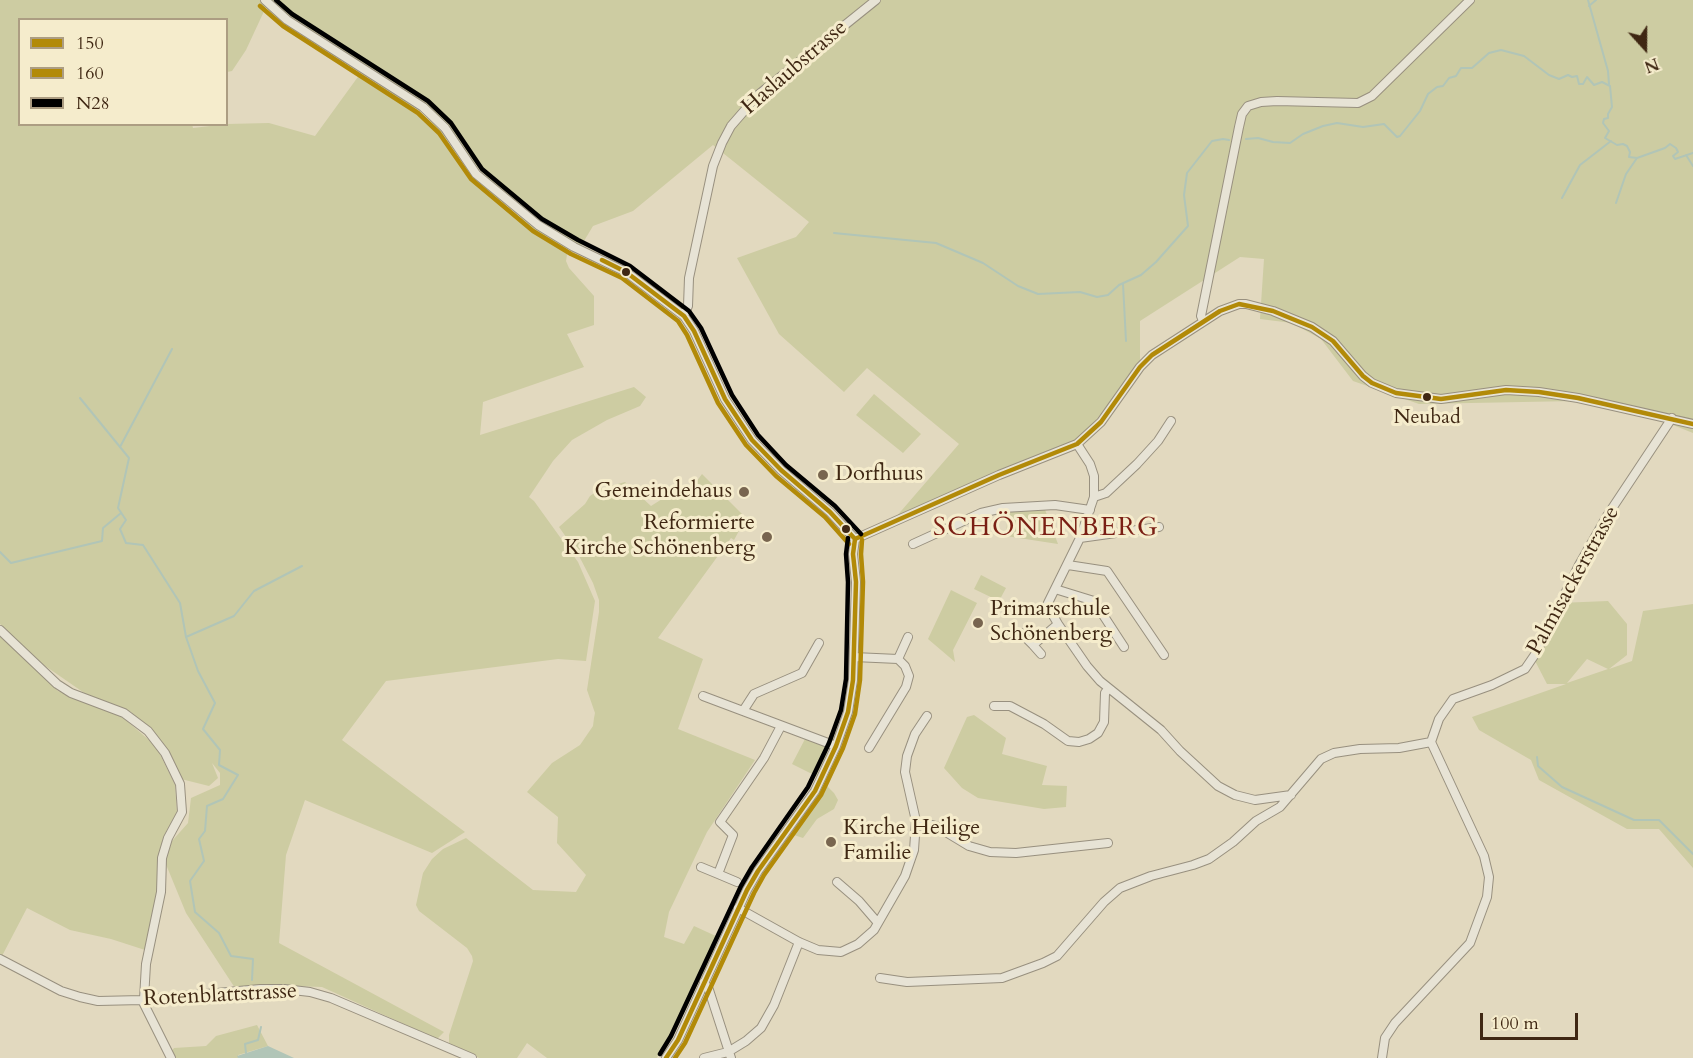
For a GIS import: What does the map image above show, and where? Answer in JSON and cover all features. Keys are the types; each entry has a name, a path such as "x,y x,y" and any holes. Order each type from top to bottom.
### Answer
{"street":[{"path":"265,0 287,20 423,107 445,129 471,167 489,186 555,237 626,272 684,316 694,331 725,399 752,440 781,470 830,512 855,539 854,657 848,711 837,746 815,791 758,871 738,908 678,1040 666,1058"},
{"name":"Haslaubstrasse","path":"684,316 688,306 689,278 713,166 731,126 758,95 876,0"},
{"path":"1203,321 1201,316 1242,114 1248,106 1277,101 1358,103 1372,96 1470,0"},
{"path":"855,539 999,475 1077,444 1101,422 1146,361 1167,344 1203,321 1228,307 1239,304 1256,306 1312,327 1328,337 1355,369 1372,383 1396,393 1452,399 1506,390 1539,392 1578,398 1693,424"},
{"name":"Palmisackerstrasse","path":"1431,742 1439,719 1453,699 1492,685 1525,669 1536,653 1579,565 1607,516 1672,418"},
{"path":"1094,497 1106,493 1137,464 1158,441 1171,422"},
{"path":"1077,444 1090,464 1094,476 1094,497 1080,538 1047,605 1058,624 1093,675 1161,730 1179,751 1218,786 1235,795 1255,800 1292,795"},
{"path":"913,544 981,513 1003,508 1055,505 1090,510"},
{"path":"1080,538 1159,527"},
{"path":"1068,565 1107,571 1164,655"},
{"path":"1055,590 1094,601 1124,647"},
{"path":"1033,645 1058,624"},
{"path":"0,630 57,684 71,693 124,713 148,731 165,753 180,784 182,812 168,838 162,858 161,892 146,964 143,999 171,1058"},
{"path":"1021,633 1041,654"},
{"path":"898,659 908,637"},
{"path":"743,711 754,694 802,673 819,643"},
{"path":"854,657 898,659 906,666 909,676 906,687 869,748"},
{"path":"994,706 1010,706 1025,712 1068,741 1078,742 1098,733 1104,722 1105,693 1108,688"},
{"path":"703,696 837,746"},
{"path":"738,908 818,950 841,952 858,944 874,930 905,876 914,850 916,821 905,772 907,756 915,734 927,716"},
{"path":"718,874 733,835 720,822 764,758 781,726"},
{"path":"880,978 907,982 1002,978 1043,963 1057,956 1104,902 1120,888 1151,876 1209,859 1233,842 1256,821 1280,807 1321,759 1334,753 1360,749 1399,748 1431,742 1484,856 1489,877 1486,897 1470,943 1395,1023 1385,1038 1382,1058"},
{"path":"916,821 936,826 969,846 990,852 1016,852 1108,843"},
{"path":"701,867 737,882"},
{"path":"837,882 859,901 878,923"},
{"path":"704,1058 729,1055 760,1028 774,1005 799,942"},
{"name":"Rotenblattstrasse","path":"0,959 61,991 98,1001 260,989 310,992 331,998 472,1058"},
{"path":"704,982 709,990 729,1055"}],"green space":[{"path":"0,0 260,0 266,7 246,50 232,71 228,72 228,18 18,18 18,126 192,126 193,128 269,123 315,136 360,74 407,101 442,131 465,170 517,215 568,248 566,261 569,268 594,296 594,325 567,334 584,367 483,402 480,435 634,387 646,397 640,406 607,420 572,440 553,461 529,497 578,562 595,601 586,661 558,659 386,681 342,740 465,832 432,853 305,800 286,855 279,943 444,1032 437,1039 322,987 266,985 235,988 186,913 165,862 172,841 188,823 191,798 220,785 220,773 212,763 218,778 209,786 181,779 161,742 131,712 93,699 38,661 0,624"},
{"path":"269,0 1693,0 1693,433 1658,419 1575,401 1419,404 1353,381 1321,339 1292,323 1260,319 1264,259 1240,257 1140,321 1140,364 1077,444 889,525 959,444 867,368 844,392 779,334 737,258 796,237 809,222 713,145 633,211 593,226 581,246 543,223 491,181 478,168 450,129 294,21"},
{"path":"874,394 921,434 903,453 856,415"},
{"path":"702,474 746,518 734,540 731,538 658,638 703,659 678,729 755,760 707,832 669,912 664,937 684,944 694,926 718,937 709,964 657,1058 547,1058 527,1043 517,1058 479,1058 449,1043 449,1035 473,961 467,948 419,911 416,905 423,873 432,859 443,849 466,838 533,890 576,892 586,875 557,843 558,817 527,792 552,763 580,745 593,726 595,713 587,690 599,600 578,554 559,527 600,489 625,482 651,506 681,487 688,493"},
{"path":"1044,507 1058,544 1006,536 1008,511"},
{"path":"981,575 1006,588 999,601 974,589"},
{"path":"951,590 977,603 953,650 955,662 928,639"},
{"path":"1608,601 1627,624 1627,655 1609,669 1632,661 1643,611 1693,604 1693,868 1659,829 1627,829 1539,780 1531,760 1479,730 1472,717 1566,684 1547,684 1533,657 1559,603","holes":["1587,659 1608,669 1567,683"]},
{"path":"0,635 58,691 121,716 156,746 175,785 177,812 163,838 158,860 157,891 145,950 111,939 70,930 27,908 2,956 0,954"},
{"path":"974,715 1006,738 1002,754 1047,766 1042,785 1067,786 1066,807 1044,809 978,798 962,788 944,768 967,717"},
{"path":"805,739 823,746 828,752 818,777 792,764"},
{"path":"822,786 827,786 838,800 834,809 817,819 803,838 791,834"},
{"path":"257,1025 268,1046 238,1055 238,1058 174,1058 171,1052 174,1048 206,1046 216,1036"}],"shaded area":[{"path":"268,1046 294,1058 238,1058 237,1056"}],"waterway":[{"path":"1588,0 1608,71 1609,84"},
{"path":"1589,6 1596,0"},
{"path":"1246,139 1258,138 1290,143 1303,134 1337,123 1363,127 1384,124 1397,137 1400,136 1420,111 1428,94 1437,87 1443,86 1449,78 1456,76 1461,68 1472,68 1489,53 1501,50 1524,56 1549,75 1559,79 1568,75 1577,76 1579,84 1583,84 1587,77 1594,85 1602,82 1610,86 1612,107 1608,118 1604,119 1603,123 1609,131 1605,138 1617,145 1627,146 1630,152 1629,157 1637,158 1670,144 1678,152 1673,156 1675,159 1693,153"},
{"path":"834,233 936,243 983,263 1018,286 1038,294 1080,292 1097,297 1108,295 1119,285 1141,275 1156,262 1188,226 1184,195 1187,173 1212,141 1229,140"},
{"path":"1562,198 1580,165 1611,141"},
{"path":"1686,155 1693,166"},
{"path":"1616,203 1626,174 1637,158"},
{"path":"1123,284 1126,341"},
{"path":"120,447 172,349"},
{"path":"80,398 129,458 118,508 126,520 120,529 126,543 143,545 180,603 186,637 198,671 215,703 203,729 220,750 219,765 238,775 223,799 207,806 205,831 199,839 204,861 190,881 195,912 219,933 231,956 253,959 252,980"},
{"path":"0,552 11,563 102,541 103,528 121,513"},
{"path":"186,637 234,616 254,591 302,566"},
{"path":"1537,757 1538,766 1562,787 1634,820 1659,820 1693,854"},
{"path":"246,1053 245,1044 258,1040 261,1027"}],"transit line":[{"name":"N28","path":"276,0 292,14 428,101 451,123 482,169 542,219 630,266 689,311 701,328 732,395 758,435 786,465 835,506 861,534"},
{"name":"160","path":"260,6 283,26 418,113 439,133 471,179 533,231 571,254 622,278 678,321 687,335 718,403 746,445 776,476 825,517 849,544"},
{"name":"150","path":"602,260 626,272 684,316 694,331 725,399 752,440 781,470 830,512 855,539"},
{"name":"150","path":"855,539 999,475 1077,444 1101,422 1140,367 1152,355 1220,311 1239,304 1273,311 1312,327 1333,341 1363,376 1372,383 1396,393 1441,399 1506,390 1539,392 1578,398 1693,424"},
{"name":"N28","path":"660,1054 671,1036 741,886 808,787 829,743 841,710 846,679 848,538"},
{"name":"150","path":"666,1058 678,1040 747,890 815,791 836,746 848,712 853,680 855,539"},
{"name":"160","path":"675,1058 685,1043 754,893 764,875 821,795 843,748 855,714 860,680 862,540"}],"place":[{"name":"Neubad","path":"1427,397"},
{"name":"Dorfhuus","path":"823,475"},
{"name":"Gemeindehaus","path":"744,492"},
{"name":"Reformierte Kirche Schönenberg","path":"767,537"},
{"name":"Primarschule Schönenberg","path":"978,623"},
{"name":"Kirche Heilige Familie","path":"831,842"}],"district":[{"name":"SCHÖNENBERG","path":"1046,529"}]}
